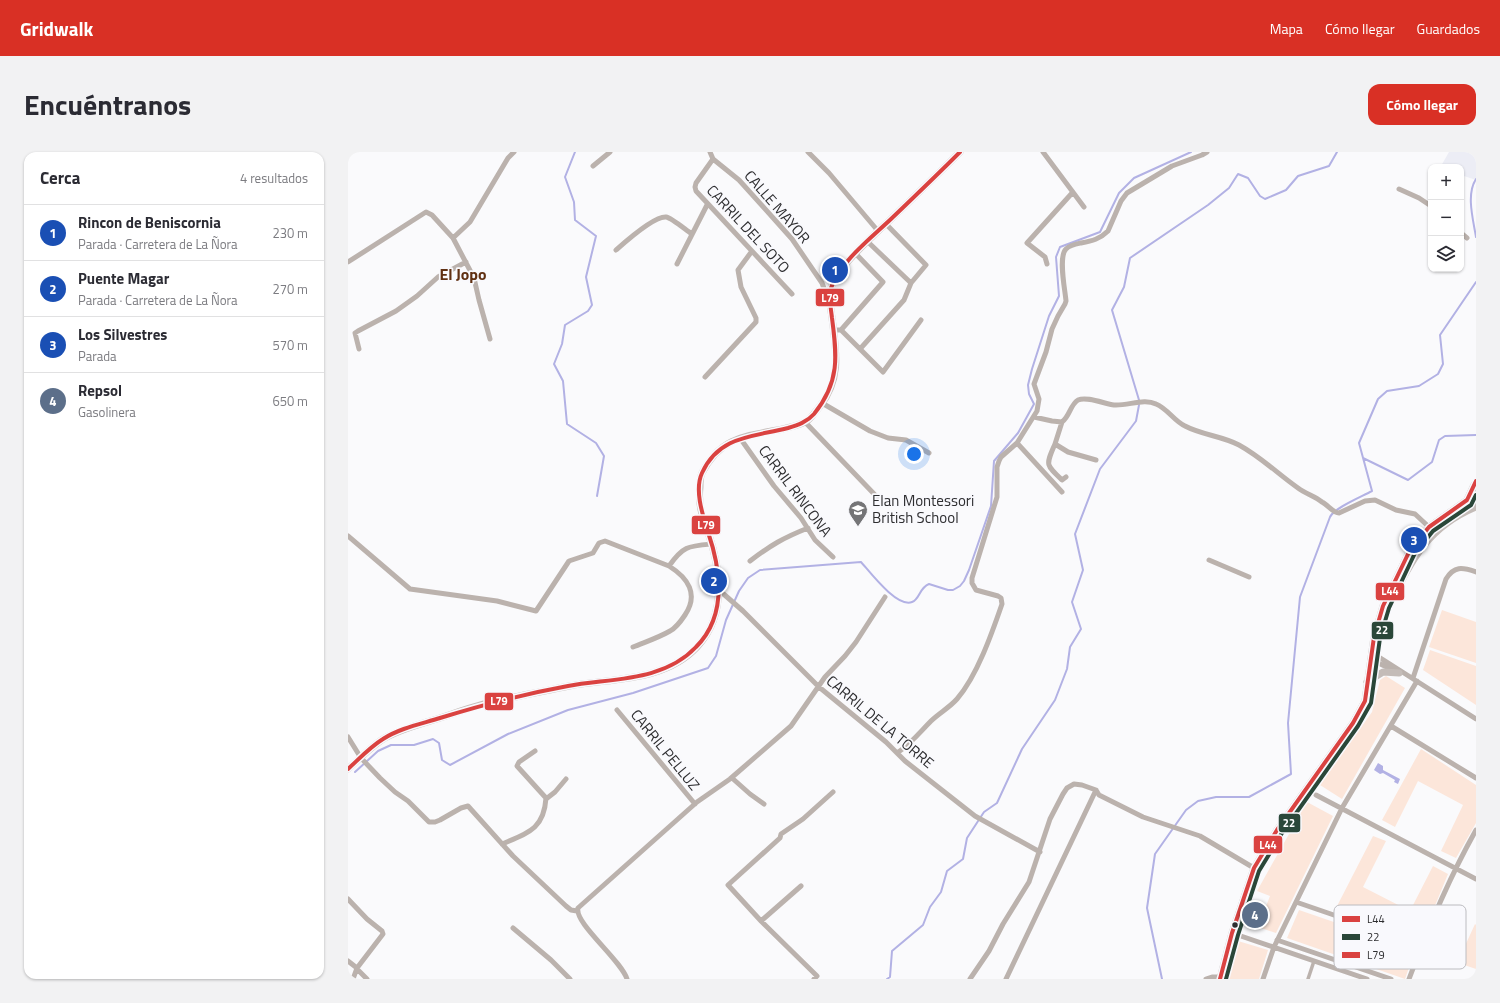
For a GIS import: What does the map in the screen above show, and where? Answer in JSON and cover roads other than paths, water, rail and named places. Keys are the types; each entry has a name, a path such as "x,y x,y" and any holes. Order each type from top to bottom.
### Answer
{"main road":[{"path":"348,769 364,761 383,740 414,726 485,704 572,686 626,679 660,670 674,664 696,648 706,637 713,623 719,590 719,574 712,544 700,511 699,497 701,475 718,450 740,438 787,428 805,422 822,403 828,394 836,370 830,291 837,275 878,231 960,152"},
{"path":"1475,483 1472,494 1476,501"},
{"path":"1220,978 1232,933 1254,868 1277,830 1353,723 1365,701 1375,632 1384,606 1410,550 1429,527 1467,500 1475,483"},
{"path":"1375,632 1414,559 1438,530 1452,518 1476,507"},
{"path":"1367,682 1383,672 1402,673"}],"street":[{"path":"453,238 470,222 508,158 514,152"},
{"path":"593,166 610,152"},
{"name":"CALLE MAYOR","path":"710,152 713,159 739,180 789,235 822,283 831,308"},
{"path":"808,152 833,177 878,231"},
{"path":"1043,152 1084,207"},
{"path":"897,753 910,743 934,718 951,706 958,698 979,663 1000,609 1002,601 1001,598 976,590 972,583 997,497 997,468 999,462 1002,456 1017,443 1034,417 1039,405 1039,399 1034,384 1046,352 1052,329 1066,301 1063,260 1066,249 1076,244 1097,240 1105,234 1120,201 1132,189 1176,164 1207,152"},
{"name":"CARRIL DEL SOTO","path":"713,159 695,187 698,195 792,294"},
{"path":"1399,189 1428,204"},
{"path":"1047,264 1045,257 1027,243 1073,192"},
{"path":"677,264 707,205"},
{"path":"348,262 426,212 432,215 453,238 474,278 490,339"},
{"path":"616,250 634,234 662,218 669,218 692,234"},
{"path":"860,349 904,300 912,283 926,265 886,224"},
{"path":"868,242 912,283"},
{"path":"705,377 756,322 756,318 741,287 738,270 752,251"},
{"path":"841,330 883,282 856,254"},
{"path":"359,349 355,333 396,312 438,277 466,262"},
{"path":"822,283 828,283 837,275"},
{"path":"833,330 841,330 883,372 921,320"},
{"path":"1066,477 1062,480 1050,469 1048,462 1062,422 1067,418 1072,407 1079,400 1084,399 1114,405 1148,402 1155,403 1162,407 1177,422 1184,426 1228,440 1248,450 1296,487 1321,501 1334,512 1339,513 1365,501 1375,500 1396,510 1415,514 1429,527 1438,530"},
{"path":"822,403 870,431 888,438 906,440 929,453"},
{"path":"1034,417 1062,422"},
{"path":"805,422 877,497"},
{"name":"CARRIL RINCONA","path":"740,438 761,468 801,518 815,540 833,557"},
{"path":"1017,443 1062,492"},
{"path":"1055,444 1068,452 1096,460"},
{"path":"750,561 769,546 785,537 808,528"},
{"path":"348,536 410,589 497,601 536,611 569,561 594,553 600,544 605,541 669,566 679,572 690,587 690,605 681,621 672,630 632,647"},
{"path":"669,566 685,548 712,544"},
{"path":"1209,560 1249,577"},
{"path":"1263,979 1277,940 1342,808 1415,680 1446,579 1450,573 1456,569 1462,568 1476,572"},
{"name":"CARRIL DE LA TORRE","path":"719,590 743,611 819,687 905,761 975,816 1040,852"},
{"path":"577,911 580,905 695,804 732,778 791,726 825,677 856,642 885,597"},
{"path":"1371,656 1415,680 1476,719"},
{"name":"CARRIL PELLUZ","path":"618,710 695,804"},
{"path":"1390,726 1476,778"},
{"path":"348,737 364,761 388,786 408,801 429,822 440,820 466,806 530,873 566,906 571,910 577,911"},
{"path":"536,751 519,762 517,766 546,799"},
{"path":"732,778 764,804"},
{"path":"502,844 539,824 542,819 546,799 555,792 566,779"},
{"path":"970,979 989,951 1003,924 1029,882 1050,819 1058,801 1067,788 1074,784 1096,790 1099,795 1143,817 1200,836 1254,868"},
{"path":"1006,979 1096,790"},
{"path":"814,979 817,976 761,921 728,885 780,838 781,834 803,819 833,792"},
{"path":"1316,795 1476,879"},
{"path":"1439,905 1455,868 1476,830"},
{"path":"761,921 801,886"},
{"path":"348,899 367,919 382,931 383,934 357,969 353,979"},
{"path":"1296,902 1334,915"},
{"path":"577,911 582,922 617,962 624,971 627,979"},
{"path":"513,928 551,960 570,979"},
{"path":"1232,933 1334,968"},
{"path":"1277,940 1334,960"},
{"path":"348,961 367,979"},
{"path":"1308,979 1314,961"},
{"path":"1338,969 1367,979"},
{"path":"1362,969 1391,979"},
{"path":"1409,979 1413,969"},
{"path":"1206,979 1212,976 1220,978"}],"water":[{"path":"1378,763 1383,766 1383,770 1400,779 1398,784 1394,782 1395,780 1383,773 1380,774 1374,770"}],"waterway":[{"path":"575,152 565,177 574,202 575,220 596,236 586,277 592,305 588,311 565,325 562,344 554,364 563,381 567,424 596,443 604,456 597,496"},
{"path":"355,772 378,751 391,745 414,745 433,739 439,743 442,760 450,765 508,734 568,710 633,693 708,668 716,656 726,620 739,591 748,578 760,570 861,562 884,588 899,600 906,602 915,601 923,588 929,584 948,590 953,590 960,586 969,570 991,506 994,461 1018,433 1034,404 1029,394 1028,385 1049,316 1059,296 1056,257 1060,247 1100,232 1119,193 1134,178 1191,152"},
{"path":"1139,400 1112,310 1124,287 1130,258 1208,205 1229,188 1238,174 1248,178 1260,196 1265,199 1286,190 1298,176 1329,166 1337,152"},
{"path":"1476,179 1471,192 1472,215 1476,237"},
{"path":"1162,979 1147,908 1155,854 1186,810 1198,801 1216,797 1249,797 1291,774 1288,723 1300,597 1330,517 1342,506 1372,491 1359,443 1378,399 1387,391 1419,386 1438,374 1443,364 1440,335 1476,282"},
{"path":"887,979 890,977 892,951 923,925 930,907 941,892 947,871 963,859 967,838 984,812 997,803 1022,749 1055,700 1067,669 1070,647 1081,629 1072,602 1083,570 1075,534 1100,469 1136,421 1139,405"},
{"path":"1363,458 1408,480 1432,462 1439,440 1445,436 1476,435"}],"place":[{"name":"Rincon de Beniscornia","path":"835,270"},
{"name":"Elan Montessori British School","path":"858,527"},
{"name":"Los Silvestres","path":"1414,540"},
{"name":"Puente Magar","path":"714,581"},
{"name":"Repsol","path":"1255,915"}],"district":[{"name":"El Jopo","path":"463,274"}]}
